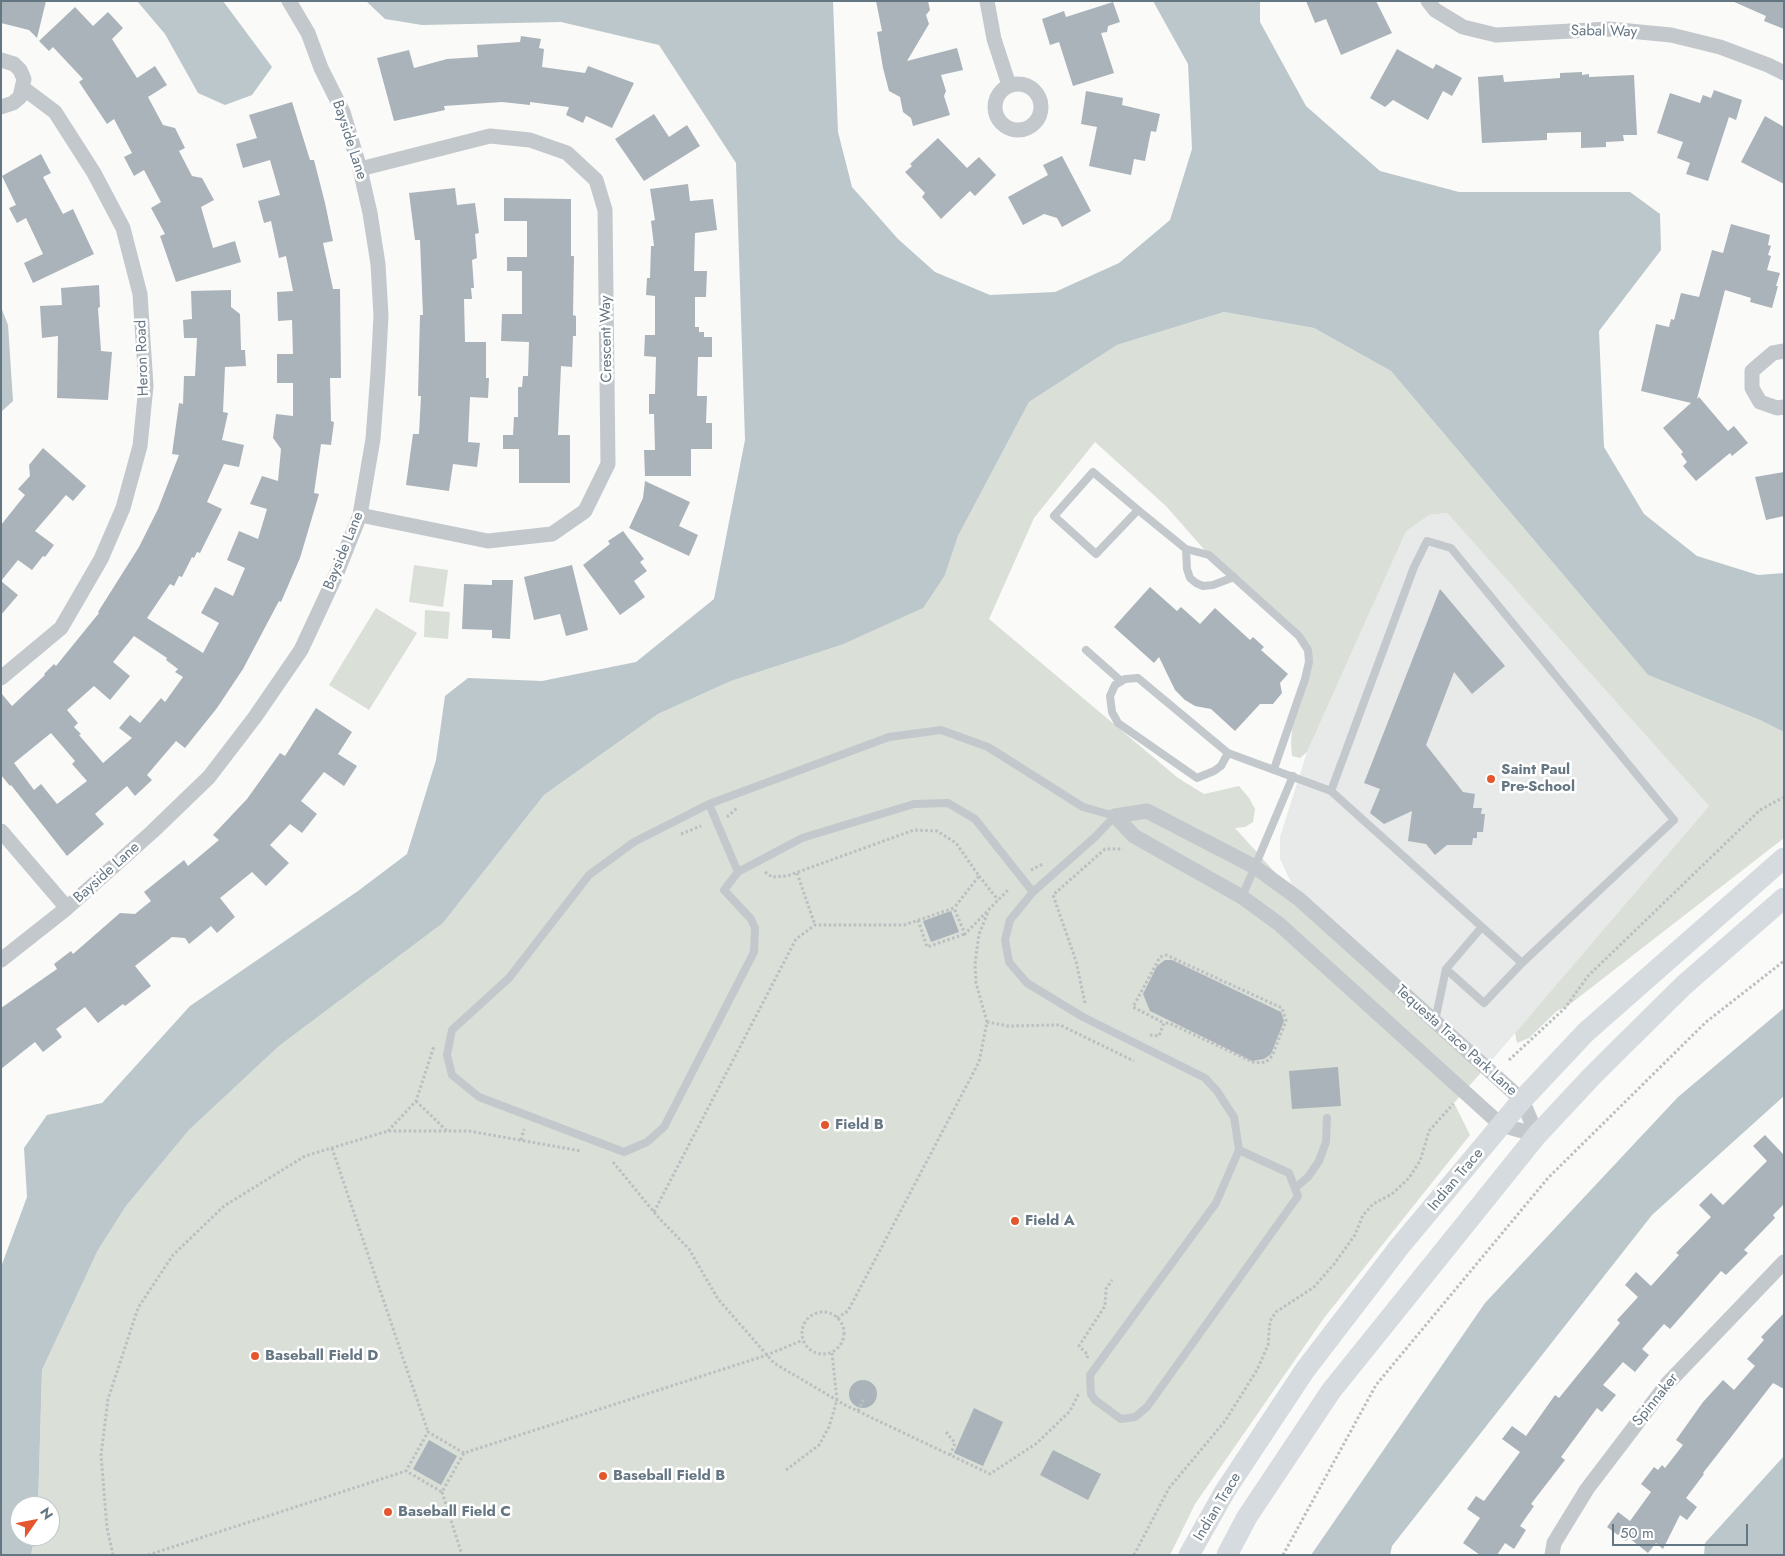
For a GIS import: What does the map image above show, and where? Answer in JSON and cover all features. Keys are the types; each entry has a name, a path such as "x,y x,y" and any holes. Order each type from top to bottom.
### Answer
{"main road":[{"name":"Indian Trace","path":"1190,1555 1225,1492 1305,1370 1400,1246 1522,1100 1586,1032 1784,858"},
{"name":"Indian Trace","path":"1227,1555 1247,1517 1331,1391 1537,1135 1594,1074 1684,985 1784,898"}],"street":[{"name":"Bayside Lane","path":"1,960 67,908 152,832 209,777 255,717 301,650 336,575 360,515 373,439 381,316 376,255 370,213 360,169 343,112 321,68 308,33 289,1"},
{"path":"987,1 994,39 1009,85"},
{"name":"Sabal Way","path":"1428,1 1435,10 1463,28 1496,35 1609,28 1671,34 1720,47 1768,65 1784,74"},
{"path":"1,60 14,64 20,70 24,79 23,88 13,104 1,107"},
{"name":"Heron Road","path":"1,678 61,628 101,559 123,508 140,446 146,386 140,294 123,228 94,173 55,112 23,88"},
{"name":"Crescent Way","path":"360,169 490,136 530,140 567,153 596,180 605,210 608,464 585,511 552,534 488,541 360,515"},
{"path":"1784,351 1773,354 1752,371 1752,388 1760,402 1777,408 1784,407"},
{"name":"Tequesta Trace Park Lane","path":"1115,816 1146,811 1255,867 1299,899 1522,1100 1537,1135"},
{"name":"Tequesta Trace Park Lane","path":"1115,816 1134,836 1242,897 1279,924 1501,1125 1537,1135"},
{"path":"1,830 67,908"},
{"name":"Spinnaker","path":"1552,1555 1554,1543 1587,1489 1667,1384 1784,1262"}],"lane":[{"path":"1138,510 1096,554 1054,516 1092,472 1186,549 1209,555 1300,636 1308,650 1309,662 1305,679 1274,769"},
{"path":"1331,790 1414,567 1426,542 1451,548 1674,820 1522,963 1484,1004 1446,969"},
{"path":"1186,549 1187,569 1190,578 1196,583 1203,586 1213,585 1234,577"},
{"path":"1086,650 1121,682"},
{"path":"1228,753 1221,766 1197,778 1118,723 1112,712 1110,696 1115,686 1125,679 1138,678 1228,753 1331,790 1481,928 1522,963"},
{"path":"1033,892 975,819 948,803 914,804 802,838 738,872 724,890 751,919 755,928 754,952 664,1127 647,1142 624,1152 479,1097 452,1075 447,1055 452,1030 508,978 588,875 634,842 709,804 889,737 942,730 988,747 1083,807 1115,816 1096,837 1033,892 1010,920 1005,940 1009,962 1027,983 1083,1017 1205,1078 1217,1091 1234,1118 1239,1150 1216,1203 1090,1375 1091,1394 1095,1400 1121,1419 1135,1417 1147,1407 1298,1196 1289,1173 1239,1150"},
{"path":"1242,897 1293,776"},
{"path":"709,804 738,872"},
{"path":"1434,1020 1446,969 1481,928"},
{"path":"1294,1188 1308,1178 1319,1161 1326,1142 1327,1118"}],"path":[{"path":"1509,1060 1564,1008 1588,976 1760,810 1784,797"},
{"path":"676,836 701,826"},
{"path":"765,871 772,877 798,873 914,830 937,831 956,844 998,900"},
{"path":"1094,1009 1085,1004 1076,961 1053,895 1105,849 1124,849 1132,853"},
{"path":"1025,866 1031,870 1048,860"},
{"path":"798,873 815,925"},
{"path":"654,1212 796,939 815,925 904,925 954,908 979,876"},
{"path":"918,920 927,948 964,934 1009,889"},
{"path":"954,908 964,934"},
{"path":"837,1318 848,1311 980,1062 987,1022 976,983 975,964 979,934 989,909"},
{"path":"1166,955 1282,1008 1286,1021 1272,1056 1266,1062 1255,1064 1169,1023 1164,1023 1133,1007 1160,957 1166,955"},
{"path":"1282,1555 1376,1385 1548,1178 1706,1022 1784,961"},
{"path":"987,1022 1008,1026 1060,1025 1134,1062"},
{"path":"1146,1035 1159,1036 1164,1023"},
{"path":"388,1132 416,1101 435,1044"},
{"path":"1134,1555 1169,1488 1225,1421 1257,1370 1268,1345 1270,1321 1276,1312 1314,1287 1355,1235 1363,1215 1373,1204 1392,1194 1409,1178 1420,1161 1429,1131 1454,1103 1447,1096"},
{"path":"416,1101 447,1131"},
{"path":"521,1140 524,1129"},
{"path":"113,1555 107,1528 100,1456 108,1399 138,1308 173,1255 224,1206 304,1156 388,1132 468,1131 587,1153"},
{"path":"332,1148 428,1432 464,1453"},
{"path":"612,1161 654,1212 689,1249 718,1299 774,1363 858,1411 950,1455 990,1474 1037,1443 1070,1411 1079,1393 1080,1384"},
{"path":"1086,1362 1088,1355 1079,1346 1105,1306 1106,1289 1112,1280"},
{"path":"825,1312 837,1318 842,1323 844,1337 838,1349 832,1353 818,1354 811,1351 803,1340 804,1326 812,1316 825,1312"},
{"path":"442,1492 464,1453 767,1355 803,1340"},
{"path":"786,1470 819,1446 829,1427 837,1400 832,1353"},
{"path":"858,1411 864,1398"},
{"path":"148,1555 406,1472 428,1432"},
{"path":"946,1432 955,1443 950,1455"},
{"path":"406,1472 442,1492 462,1555"}],"shaded area":[{"path":"137,1 223,1 272,67 252,95 225,105 198,93 165,34"},
{"path":"366,1 833,1 838,132 852,187 898,239 935,272 990,295 1055,292 1119,263 1170,220 1192,149 1188,64 1153,1 1260,1 1260,22 1306,106 1380,171 1459,192 1630,192 1660,214 1661,250 1599,331 1604,447 1644,514 1697,556 1758,575 1784,573 1784,732 1760,720 1648,675 1391,371 1314,328 1224,312 1117,345 1029,402 958,536 945,575 923,608 841,645 731,681 658,714 544,795 443,923 279,1046 189,1130 126,1206 98,1250 42,1370 38,1496 10,1496 10,1546 33,1546 31,1555 1,1555 1,1267 27,1197 24,1148 47,1115 102,1103 190,1006 358,891 407,854 436,760 445,696 468,678 542,681 636,662 714,599 745,440 736,163 659,45 561,22 422,25 385,19"},
{"path":"1,307 8,325 13,401 1,412"},
{"path":"1224,312 1314,328 1391,371 1648,675 1760,720 1784,732 1784,838 1565,1008 1558,1010 1529,1038 1517,1043 1515,1033 1709,806 1447,513 1429,515 1406,531 1307,752 1300,758 1292,756 1293,712 1309,662 1300,636 1209,555 1166,506 1095,442 1034,518 989,619 1178,778 1204,794 1239,786 1255,809 1253,822 1245,827 1235,828 1299,899 1486,1067 1454,1103 1470,1135 1324,1318 1195,1504 1170,1555 31,1555 33,1546 60,1546 60,1496 38,1496 42,1370 98,1250 126,1206 189,1130 279,1046 443,923 544,795 658,714 731,681 841,645 945,575 958,536 1029,402 1117,345"},
{"name":"Saint Paul Pre-School","path":"1447,513 1709,806 1486,1067 1299,899 1280,859 1280,837 1307,752 1406,530 1429,515"},
{"path":"414,565 448,570 443,607 409,602"},
{"path":"376,608 417,633 369,710 329,685"},
{"path":"425,610 450,612 448,639 424,637"},
{"path":"1784,1008 1784,1096 1652,1215 1392,1546 1390,1555 1311,1555 1485,1303 1678,1097"},
{"path":"1784,1456 1784,1555 1704,1555 1705,1543"}],"building":[{"path":"1,1 46,1 37,38 29,30 1,23"},
{"path":"876,1 928,1 930,10 926,15 929,24 907,61 957,48 963,70 941,75 946,91 944,96 950,115 913,126 911,118 903,112 900,97 889,91 877,32 882,31"},
{"path":"1306,1 1376,1 1392,33 1341,55 1326,19 1315,23"},
{"path":"1732,1 1784,1 1784,29 1764,21 1766,16"},
{"path":"1113,2 1120,22 1108,26 1107,32 1101,33 1114,73 1073,86 1059,42 1050,45 1042,19 1064,11 1066,17"},
{"path":"75,7 93,26 108,12 123,28 112,39 137,78 155,66 167,85 148,97 163,125 175,128 185,148 179,151 192,176 202,178 214,200 201,207 213,248 235,241 241,262 176,282 160,236 165,234 151,208 161,202 144,170 134,176 124,157 132,153 114,119 107,124 79,82 83,79 53,47 49,51 39,41"},
{"path":"521,36 541,39 539,48 544,49 542,67 585,73 588,66 634,83 612,128 586,116 583,123 566,115 569,107 530,102 530,105 502,102 444,106 445,110 394,121 377,58 409,50 414,68 447,59 478,57 477,45 520,42"},
{"path":"1397,49 1433,69 1436,64 1462,78 1452,96 1443,91 1428,120 1393,100 1385,107 1370,98"},
{"path":"1582,72 1582,75 1589,74 1589,77 1634,75 1637,135 1623,135 1624,141 1606,142 1606,147 1581,148 1581,132 1547,133 1547,140 1482,143 1478,77 1503,75 1504,82 1560,78 1560,73"},
{"path":"1714,90 1742,100 1736,120 1729,117 1708,181 1686,174 1690,163 1677,158 1683,142 1657,133 1670,93 1700,103 1703,95 1711,98"},
{"path":"1086,91 1123,98 1122,105 1160,114 1156,132 1151,131 1145,161 1134,159 1131,175 1089,166 1097,127 1081,124"},
{"path":"292,102 310,160 314,160 333,241 323,243 333,289 340,289 341,378 330,378 331,421 334,422 331,445 321,444 314,493 319,494 300,558 281,602 279,601 243,669 217,708 185,748 176,741 147,775 152,780 135,796 127,786 95,814 104,824 67,856 1,775 1,693 12,706 54,664 56,666 99,613 139,547 158,509 179,455 172,454 179,403 183,404 184,376 195,376 197,338 184,338 183,320 192,319 191,291 231,290 231,307 240,314 241,350 245,350 246,366 225,367 223,412 228,413 222,440 244,445 239,467 224,464 207,502 222,509 200,553 197,552 194,558 192,557 182,577 179,576 174,586 170,584 147,618 203,653 219,623 201,613 215,587 233,596 245,568 227,560 239,531 258,539 267,509 250,504 262,476 278,481 281,449 273,438 276,414 293,416 293,383 277,383 277,354 293,354 292,320 278,321 277,292 293,291 286,256 279,258 271,221 264,223 258,201 280,195 270,160 243,168 236,144 257,138 249,115","holes":["134,636 167,658 166,660 178,669 175,672 183,677 165,702 161,698 140,723 130,715 119,728 132,738 103,763 79,735 81,734 74,727 78,723 67,710 94,686 110,700 130,676 113,662","51,733 75,761 72,764 87,781 57,804 41,784 34,790 14,763"]},
{"path":"654,114 669,137 687,125 700,146 644,181 615,139"},
{"path":"1765,116 1784,127 1784,184 1741,162"},
{"path":"938,138 967,168 979,157 996,175 975,196 970,191 941,219 922,197 925,193 905,172 912,166 910,164"},
{"path":"41,154 51,173 43,177 63,214 73,209 94,254 33,283 24,263 43,254 26,218 17,223 9,208 16,205 2,176"},
{"path":"1062,156 1091,211 1062,227 1057,218 1044,214 1023,225 1008,197 1048,175 1043,165"},
{"path":"688,184 690,201 713,199 717,230 695,233 694,271 707,271 706,297 695,297 695,327 699,327 699,332 704,332 704,337 712,337 712,357 698,357 697,396 707,396 706,423 712,423 712,449 691,449 691,476 645,476 644,450 655,450 654,414 649,414 649,394 655,394 656,357 644,356 645,335 655,335 655,296 646,295 647,278 650,278 651,246 654,246 651,221 655,220 650,189"},
{"path":"455,188 457,205 475,203 479,233 475,234 477,258 472,260 474,288 471,288 472,299 464,299 465,342 486,342 486,378 489,378 488,398 470,397 468,442 480,443 477,467 453,464 449,491 406,485 413,434 419,434 421,396 418,396 420,315 423,315 420,240 415,240 409,193"},
{"path":"504,198 571,199 571,256 574,256 573,315 576,316 576,336 573,336 572,367 561,366 558,435 570,435 570,483 519,483 519,449 503,449 503,435 513,435 514,417 518,417 518,387 522,387 523,376 528,376 529,342 501,341 502,314 522,314 522,271 507,271 507,257 527,257 527,221 504,221"},
{"path":"1731,224 1770,235 1768,245 1771,246 1768,255 1771,256 1767,270 1780,273 1772,308 1750,302 1751,298 1725,290 1697,399 1699,397 1728,431 1734,426 1748,443 1732,456 1730,453 1696,481 1683,466 1687,462 1681,454 1683,452 1663,428 1691,403 1641,391 1656,324 1669,327 1671,319 1674,320 1681,293 1699,297 1712,250 1723,253"},
{"path":"99,285 100,307 98,308 101,351 112,352 108,400 57,398 58,336 42,338 40,306 62,305 61,288"},
{"path":"43,448 86,486 73,501 66,495 35,531 54,545 45,557 43,556 32,570 18,560 1,581 1,525 25,495 18,489 30,476 29,465"},
{"path":"1784,472 1784,516 1766,520 1755,477"},
{"path":"645,481 690,502 679,526 698,535 689,556 629,528 643,498"},
{"path":"623,531 644,559 640,562 647,571 634,581 645,597 620,615 583,565 610,544 608,541"},
{"path":"572,565 588,630 566,636 560,614 534,620 524,577"},
{"path":"492,580 513,580 510,639 492,638 492,630 462,629 464,584 492,585"},
{"path":"1,581 18,595 1,615"},
{"path":"1150,587 1177,611 1181,607 1200,624 1215,608 1250,640 1253,637 1264,647 1261,650 1288,674 1280,683 1282,693 1273,704 1260,704 1235,731 1211,709 1195,706 1185,700 1175,690 1159,657 1154,663 1114,627"},
{"path":"1440,589 1505,666 1472,694 1454,672 1426,745 1463,792 1475,794 1473,808 1482,808 1481,814 1485,814 1483,832 1477,832 1477,838 1473,838 1472,845 1447,845 1435,855 1426,844 1408,841 1412,811 1384,824 1370,813 1380,789 1364,783"},
{"path":"316,708 352,732 338,754 357,766 344,786 324,772 301,801 317,814 302,833 290,824 270,845 289,863 266,886 252,872 220,898 235,917 217,933 211,926 189,944 185,938 172,937 135,966 151,986 125,1006 123,1004 98,1023 85,1007 56,1029 62,1037 43,1052 35,1042 1,1069 1,1008 57,969 54,964 71,951 73,954 120,913 135,914 151,901 144,892 184,860 188,866 219,840 213,835 247,799 280,753 285,756"},
{"path":"951,911 959,932 931,942 923,921"},
{"path":"1165,960 1172,960 1281,1012 1284,1021 1271,1054 1264,1059 1252,1061 1150,1011 1143,994 1157,966"},
{"path":"1338,1067 1341,1106 1292,1109 1289,1071"},
{"path":"1765,1135 1784,1155 1784,1204 1773,1215 1775,1218 1744,1250 1748,1253 1726,1275 1721,1271 1670,1329 1664,1324 1642,1349 1649,1355 1635,1372 1623,1362 1603,1385 1616,1395 1602,1412 1597,1408 1561,1457 1565,1460 1531,1504 1534,1506 1520,1526 1526,1530 1514,1549 1505,1543 1497,1555 1480,1555 1463,1543 1480,1518 1467,1509 1476,1496 1484,1501 1520,1452 1502,1439 1512,1426 1526,1436 1555,1395 1559,1398 1620,1323 1617,1320 1638,1297 1625,1285 1636,1272 1651,1286 1679,1255 1676,1253 1711,1217 1699,1205 1711,1193 1723,1205 1767,1161 1753,1146"},
{"path":"1784,1313 1784,1389 1773,1383 1703,1473 1686,1498 1697,1507 1687,1520 1680,1515 1663,1549 1656,1543 1648,1553 1629,1538 1626,1541 1607,1527 1618,1512 1630,1521 1651,1492 1641,1484 1654,1467 1658,1470 1662,1465 1665,1468 1683,1445 1676,1440 1703,1402 1723,1380 1734,1390 1755,1366 1747,1359 1764,1340 1761,1337"},
{"path":"863,1380 873,1384 877,1394 873,1404 863,1408 853,1404 849,1394 853,1384"},
{"path":"974,1408 1003,1422 983,1466 954,1453"},
{"path":"429,1440 457,1456 441,1485 413,1469"},
{"path":"1053,1450 1101,1474 1088,1500 1040,1475"}],"place":[{"name":"Saint Paul Pre-School","path":"1491,779"},
{"name":"Field B","path":"825,1125"},
{"name":"Field A","path":"1015,1221"},
{"name":"Baseball Field D","path":"255,1356"},
{"name":"Baseball Field B","path":"603,1476"},
{"name":"Baseball Field C","path":"388,1512"}]}
